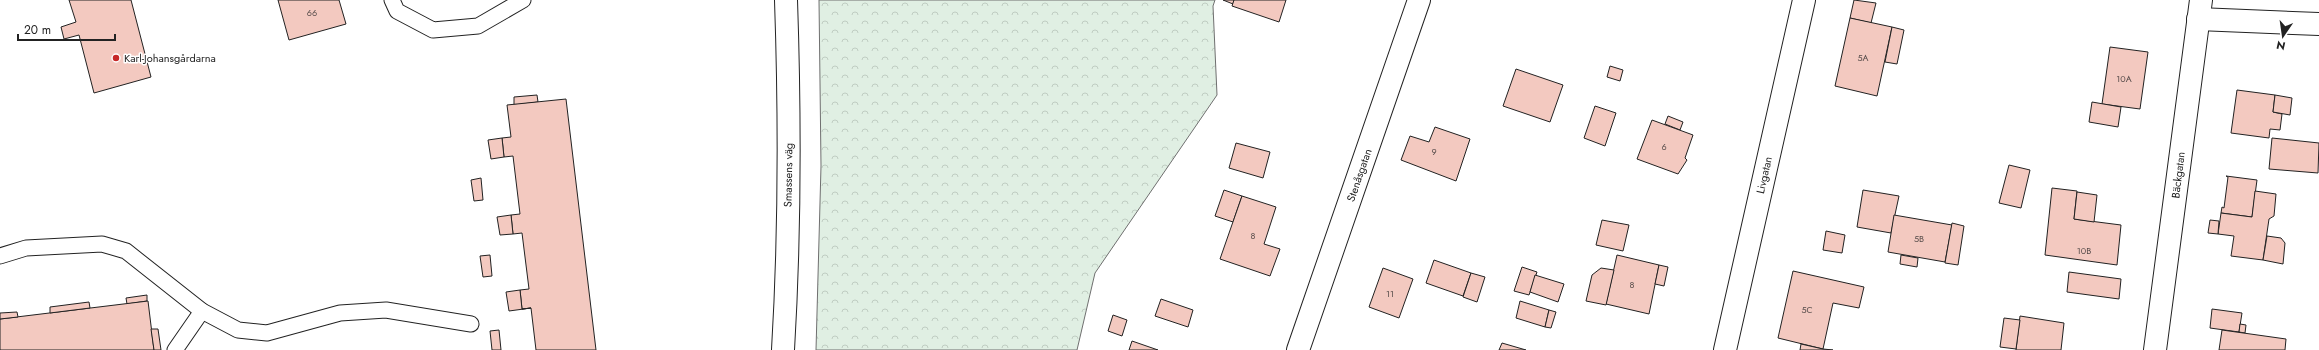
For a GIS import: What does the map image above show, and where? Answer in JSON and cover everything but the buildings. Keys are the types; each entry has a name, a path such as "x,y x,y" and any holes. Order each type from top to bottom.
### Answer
{"street":[{"name":"Smassens väg","path":"783,350 787,280 789,125 786,0"},
{"name":"Stenåsgatan","path":"1298,350 1419,0"},
{"name":"Livgatan","path":"1725,350 1804,0"},
{"path":"2199,10 2319,24"},
{"name":"Bäckgatan","path":"2155,350 2199,10"}],"lane":[{"path":"392,0 397,11 433,30 478,26 523,0"},
{"path":"0,256 26,248 102,244 126,251 202,311 238,330 267,333 340,312 386,310 471,324"},
{"path":"175,350 202,311"}],"green space":[{"path":"819,0 1215,0 1213,6 1217,95 1095,273 1077,350 816,350 821,166"}],"place":[{"name":"Karl-Johansgårdarna","path":"116,58"}]}
